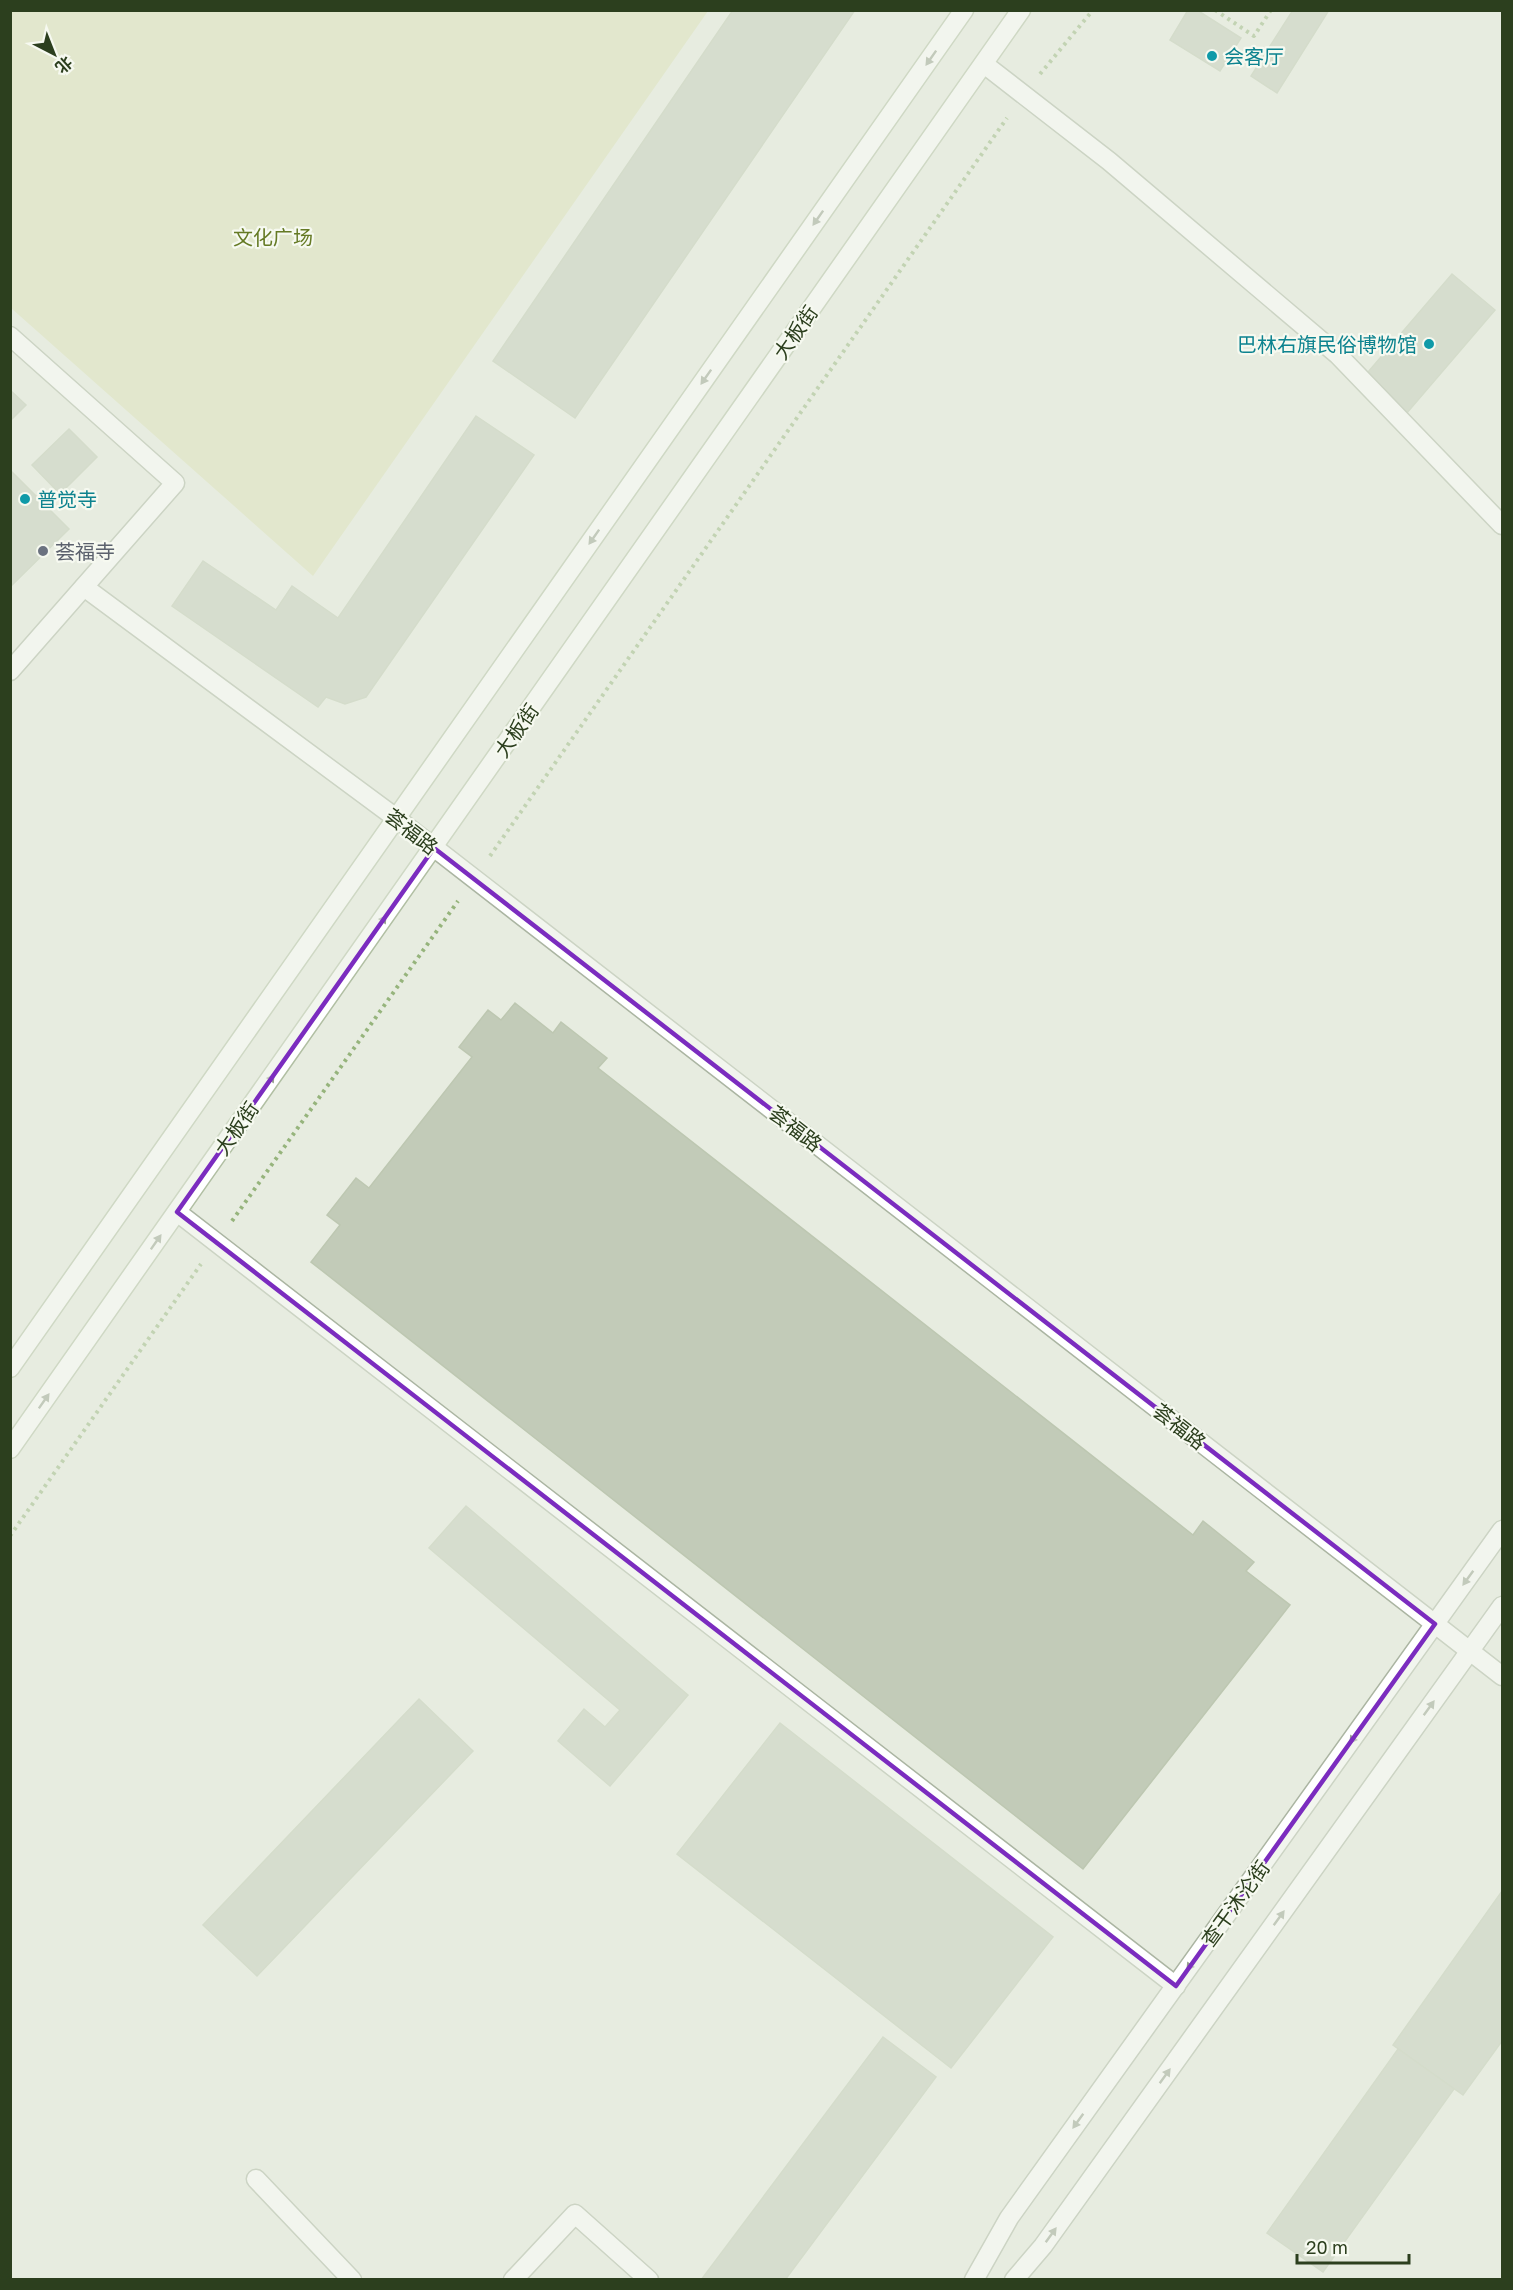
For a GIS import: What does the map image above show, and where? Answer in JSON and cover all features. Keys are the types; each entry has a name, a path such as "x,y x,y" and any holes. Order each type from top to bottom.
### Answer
{"street":[{"path":"10,1368 964,10"},
{"name":"大板街","path":"10,1449 1021,10"},
{"path":"984,64 1109,160 1338,355 1503,525"},
{"path":"10,336 176,483 10,670"},
{"name":"荟福路","path":"84,587 396,818 1503,1676"},
{"path":"177,1212 1176,1986"},
{"name":"查干沐沦街","path":"975,2280 1009,2218 1503,1530"},
{"path":"1014,2280 1043,2246 1503,1606"},
{"path":"256,2179 352,2280"},
{"path":"513,2280 575,2214 649,2280"}],"path":[{"path":"10,1536 474,879 1023,94 1093,10"},
{"path":"1215,10 1254,36 1271,10"}],"highlighted area":[{"path":"434,848 1435,1624 1176,1986 177,1212"}],"green space":[{"name":"文化广场","path":"11,10 708,11 313,576 11,308"}],"building":[{"path":"733,10 855,10 575,418 493,361"},
{"name":"会客厅","path":"1188,10 1197,10 1241,38 1220,71 1170,40"},
{"path":"1293,10 1329,10 1277,93 1251,76"},
{"name":"巴林右旗民俗博物馆","path":"1452,274 1495,310 1406,414 1363,378"},
{"path":"10,390 26,405 10,421"},
{"path":"476,416 534,455 366,697 345,704 326,697 318,707 172,606 203,561 276,610 292,586 338,618"},
{"path":"69,429 97,457 60,494 32,465"},
{"name":"普觉寺","path":"10,470 69,529 10,587"},
{"path":"515,1003 553,1033 561,1022 607,1058 598,1068 1193,1535 1203,1521 1254,1562 1246,1571 1290,1605 1083,1869 311,1262 340,1225 327,1215 356,1178 369,1188 472,1057 459,1047 488,1010 501,1020"},
{"path":"466,1506 688,1695 610,1786 558,1741 584,1709 605,1727 620,1710 429,1548"},
{"path":"419,1699 473,1751 257,1976 203,1925"},
{"path":"780,1723 1053,1937 951,2068 677,1854"},
{"path":"1502,1891 1502,2041 1463,2095 1393,2045"},
{"path":"883,2037 936,2077 785,2280 701,2280"},
{"path":"1398,2049 1454,2089 1323,2272 1267,2233"}],"place":[{"name":"会客厅","path":"1212,56"},
{"name":"巴林右旗民俗博物馆","path":"1429,344"},
{"name":"普觉寺","path":"25,499"},
{"name":"荟福寺","path":"43,551"}]}
